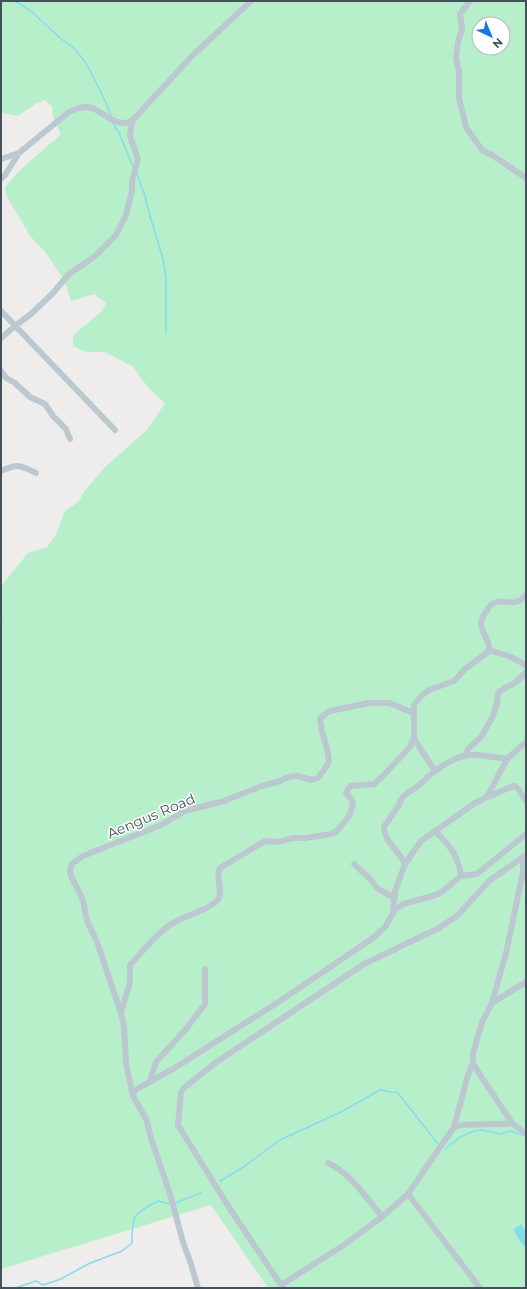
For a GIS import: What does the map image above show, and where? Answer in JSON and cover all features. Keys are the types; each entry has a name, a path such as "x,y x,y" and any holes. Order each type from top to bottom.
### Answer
{"street":[{"path":"1,179 19,153 69,112 84,106 92,108 112,120 123,123 132,121 192,56 251,1"},
{"path":"470,1 460,14 462,29 458,42 456,58 459,72 459,98 466,127 482,150 526,178"},
{"path":"1,338 31,314 69,274 94,257 116,235 126,215 132,191 132,181 138,159 130,136 132,121"},
{"path":"1,159 19,153"},
{"path":"1,311 115,430"},
{"path":"1,371 3,376 15,383 30,397 45,404 55,418 66,429 70,440"},
{"path":"1,471 16,465 36,473"},
{"path":"489,650 480,625 484,614 495,602 519,602 526,595"},
{"path":"489,650 511,657 526,665"},
{"path":"122,1013 130,982 130,965 151,941 171,924 210,906 217,900 220,896 218,873 220,868 265,841 279,842 292,838 306,838 337,832 349,816 353,805 351,799 346,793 348,789 351,786 374,784 402,757 409,748 414,739 414,705 421,696 429,690 454,681 465,669 485,655 489,650"},
{"path":"467,755 468,749 481,737 492,718 497,704 498,693 519,679 526,672"},
{"name":"Aengus Road","path":"198,1288 146,1119 133,1096 126,1063 122,1013 99,947 87,921 83,900 70,874 71,866 83,856 161,825 185,811 224,801 290,777 297,776 312,780 318,778 329,762 320,718 330,711 347,707 389,703 414,713"},
{"path":"414,739 435,771"},
{"path":"487,797 507,759 526,742"},
{"path":"405,864 398,851 389,841 383,828 399,805 399,801 408,792 420,785 435,771 450,761 467,755 507,759"},
{"path":"393,914 394,898 405,864 421,841 453,820 475,803 487,797 494,796 508,787 514,786 520,790 526,801"},
{"path":"435,831 450,846 459,864 461,876"},
{"path":"133,1096 135,1090 179,1065 319,976 379,933 393,914 403,904 431,897 443,892 461,876 477,874 526,834"},
{"path":"525,856 506,953 492,1003 482,1022 473,1054 473,1063 468,1075 454,1127 408,1194 382,1217 282,1287 230,1209 178,1125 181,1092 215,1063 364,964 449,922 458,915 488,881 525,856"},
{"path":"354,864 378,889 394,898"},
{"path":"150,1081 156,1062 186,1029 205,1004 205,969"},
{"path":"492,1003 526,982"},
{"path":"473,1063 476,1070 512,1123 526,1134"},
{"path":"454,1127 461,1125 501,1125 512,1123"},
{"path":"328,1162 337,1167 382,1217"},
{"path":"408,1194 480,1288"}],"green space":[{"path":"1,1 526,1 526,1288 268,1288 211,1205 1,1269 1,586 28,553 47,547 55,536 65,511 78,502 86,489 105,467 146,431 165,403 150,390 132,366 105,352 86,352 73,346 73,335 102,311 106,303 94,294 71,301 64,280 45,252 30,236 6,195 5,187 17,173 61,134 54,121 52,107 45,100 35,104 18,116 3,113 1,111"}],"water":[{"path":"521,1224 526,1232 526,1245 524,1247 513,1230"}],"waterway":[{"path":"15,1 31,11 60,38 74,48 86,63 103,96 111,116"},
{"path":"113,123 120,135 133,167"},
{"path":"137,174 145,196 163,259 166,277 166,333"},
{"path":"220,1181 242,1168 280,1140 341,1112 380,1090 398,1093 438,1144"},
{"path":"445,1149 460,1137 474,1131 482,1130 501,1134 510,1131 522,1135"},
{"path":"175,1203 201,1193"},
{"path":"15,1288 36,1281 43,1285 61,1279 88,1264 122,1251 132,1243 134,1220 143,1209 158,1201 171,1204"}]}
